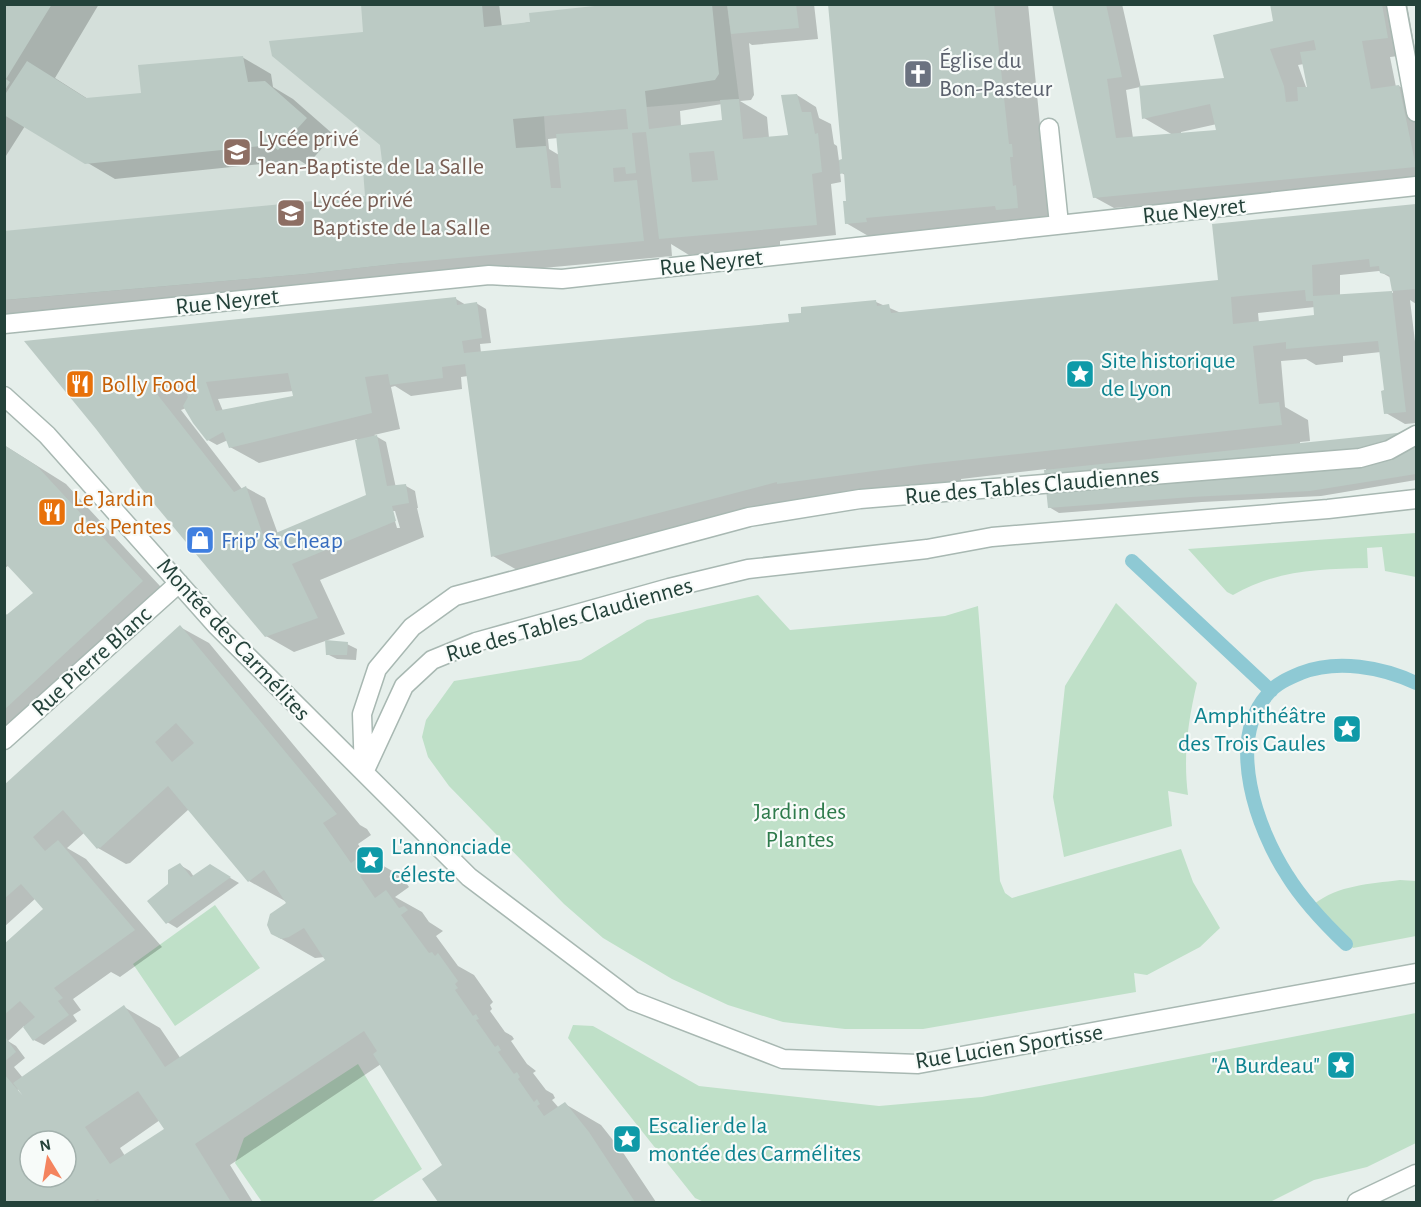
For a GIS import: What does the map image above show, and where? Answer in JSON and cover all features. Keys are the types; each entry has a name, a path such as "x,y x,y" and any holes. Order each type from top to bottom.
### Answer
{"street":[{"path":"1396,4 1416,112"},
{"path":"1048,128 1059,224"},
{"name":"Rue Neyret","path":"4,324 25,320 489,275 562,279 1416,186"},
{"name":"Montée des Carmélites","path":"4,396 47,435 216,625 469,877"},
{"name":"Rue des Tables Claudiennes","path":"364,772 362,714 377,669 412,627 455,596 760,515 860,499 1360,458 1389,450 1416,435"},
{"name":"Rue des Tables Claudiennes","path":"364,772 404,686 432,660 476,642 669,588 748,569 927,549 1003,536 1328,509 1416,499"},
{"name":"Rue Pierre Blanc","path":"4,740 179,583"},
{"name":"Rue Lucien Sportisse","path":"469,877 633,1001 783,1059 918,1064 1416,973"},
{"path":"1357,1203 1416,1174"}],"shaded area":[{"name":"Lycée privé Jean-Baptiste de La Salle","path":"5,5 727,5 739,99 544,116 546,146 392,160 403,263 305,274 5,300"}],"green space":[{"path":"1416,533 1416,577 1385,571 1382,547 1367,548 1368,568 1298,572 1266,580 1233,595 1227,592 1188,549"},
{"name":"Jardin des Plantes","path":"758,595 790,630 945,616 978,606 1000,881 1005,893 1012,898 1181,849 1193,882 1220,928 1200,947 1147,975 1134,973 1136,992 923,1029 845,1029 783,1022 728,1005 672,979 603,938 564,904 449,786 428,757 422,737 426,720 454,681 581,660 647,620"},
{"path":"1116,603 1197,683 1187,739 1188,795 1168,791 1172,826 1064,857 1053,797 1065,686"},
{"path":"1400,880 1416,881 1416,936 1353,948 1314,904 1344,889"},
{"path":"215,905 260,968 175,1026 133,964"},
{"path":"1416,1013 1416,1143 1367,1167 1314,1180 1270,1202 704,1202 695,1198 568,1038 573,1025 593,1026 699,1086 879,1106 982,1097"},
{"path":"358,1064 422,1169 371,1202 262,1202 235,1163 244,1138"}],"building":[{"path":"5,4 52,4 6,79 10,82 4,92"},
{"path":"361,4 482,4 484,27 530,22 529,13 613,4 712,4 719,74 715,80 645,91 649,129 722,120 720,100 739,99 743,139 788,135 781,95 797,94 802,112 811,112 815,134 818,133 822,172 812,174 817,225 659,239 646,132 632,133 636,173 626,174 625,167 613,168 614,182 637,180 644,241 4,300 4,231 365,196 363,170 370,161 382,161 380,145 272,56 269,41 363,32","holes":["626,109 628,129 556,134 561,188 551,188 546,146 516,148 513,119","714,151 718,180 692,182 689,153"]},
{"path":"727,4 796,4 799,28 731,34"},
{"name":"Église du Bon-Pasteur","path":"828,4 994,4 1009,144 1012,144 1013,157 1010,157 1013,186 1016,185 1018,208 996,210 995,206 866,218 867,222 845,224 844,173 840,174 839,160 842,159"},
{"path":"1052,4 1106,4 1122,77 1107,79 1116,138 1216,130 1210,104 1142,119 1139,86 1224,78 1213,35 1273,21 1270,4 1382,4 1388,38 1362,41 1371,89 1399,85 1416,167 1093,198","holes":["1314,40 1316,50 1300,52 1307,87 1297,87 1298,101 1286,102 1284,86 1270,49"]},
{"path":"243,56 248,82 265,81 307,118 278,150 271,145 85,164 4,115 4,96 27,61 86,98 141,93 138,65"},
{"path":"1416,204 1416,289 1392,291 1406,412 1384,414 1381,391 1384,390 1378,341 1286,349 1286,342 1253,346 1259,404 1279,402 1282,425 926,464 777,484 777,482 491,557 465,364 442,367 443,378 390,385 388,374 365,377 372,413 229,448 223,432 207,441 193,423 183,406 188,397 182,384 157,387 157,394 234,492 246,486 264,538 366,495 355,440 377,435 387,486 406,484 409,503 392,506 396,521 292,564 318,618 265,637 141,488 24,341 456,297 457,305 477,302 482,338 462,341 464,353 789,322 788,314 801,313 801,307 876,300 877,306 889,304 891,313 1218,280 1212,224","holes":["1369,259 1370,267 1379,266 1380,273 1389,275 1392,291 1313,296 1312,265","1305,290 1306,301 1313,301 1314,315 1233,324 1231,297","288,373 293,396 216,411 206,382"]},
{"path":"1416,431 1416,474 1310,491 1048,508 1044,470"},
{"path":"4,445 37,466 143,581 4,710 4,617 33,593 4,562"},
{"path":"180,625 337,814 323,823 351,863 365,853 370,860 374,866 360,876 375,898 386,890 399,908 404,906 408,910 401,915 429,953 432,952 435,956 438,953 458,981 455,984 458,988 455,990 473,1016 476,1014 479,1019 476,1020 495,1047 498,1045 501,1050 498,1052 514,1074 517,1072 520,1077 518,1079 534,1102 537,1099 540,1104 537,1106 544,1116 565,1102 589,1132 635,1202 438,1202 422,1179 442,1165 373,1054 377,1051 364,1031 195,1144 231,1202 101,1202 98,1199 91,1202 4,1202 4,1074 23,1096 13,1083 124,1005 165,1067 325,960 304,928 281,939 271,934 267,925 270,914 286,903 264,870 248,882 168,786 100,848 97,849 63,810 33,837 45,851 58,840 135,930 54,988 63,998 58,1001 69,1015 33,1041 23,1027 35,1017 20,1001 4,1015 4,944 43,909 21,884 4,899 4,785","holes":["176,723 194,743 172,762 155,742","138,1091 164,1129 110,1164 85,1127"]},
{"path":"325,640 348,642 347,655 326,655"},
{"path":"180,863 191,877 210,864 231,877 166,924 147,901 168,884 168,870"},
{"path":"6,1038 16,1052 4,1062 4,1040"}],"waterway":[{"path":"1132,561 1271,691"},
{"path":"1346,944 1300,894 1265,834 1250,785 1247,760 1249,736 1255,714 1270,691 1287,679 1301,673 1329,666 1359,667 1389,673 1416,683"}],"place":[{"name":"Église du Bon-Pasteur","path":"918,74"},
{"name":"Lycée privé Jean-Baptiste de La Salle","path":"237,152"},
{"name":"Lycée privé Baptiste de La Salle","path":"291,213"},
{"name":"Site historique de Lyon","path":"1080,374"},
{"name":"Bolly Food","path":"80,384"},
{"name":"Le Jardin des Pentes","path":"52,512"},
{"name":"Frip' & Cheap","path":"200,540"},
{"name":"Amphithéâtre des Trois Gaules","path":"1347,729"},
{"name":"L'annonciade céleste","path":"370,860"},
{"name":"\"A Burdeau\"","path":"1341,1065"},
{"name":"Escalier de la montée des Carmélites","path":"627,1139"}]}
